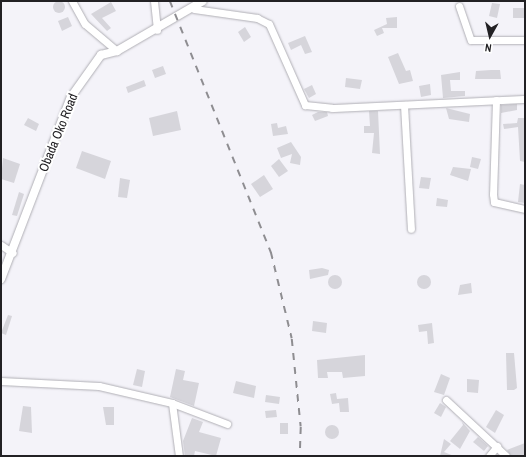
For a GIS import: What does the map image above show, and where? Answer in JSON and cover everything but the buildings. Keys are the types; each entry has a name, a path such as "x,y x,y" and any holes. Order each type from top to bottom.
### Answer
{"main road":[{"name":"Obada Oko Road","path":"1,279 13,253 71,97 101,55 117,51 157,30 194,9 203,1"}],"street":[{"path":"72,1 85,24 117,51"},
{"path":"154,1 157,30"},
{"path":"459,6 471,40 525,40"},
{"path":"194,9 257,18 269,24 306,105 332,108 496,100 525,100"},
{"path":"496,100 492,194 494,202 525,209"},
{"path":"404,105 411,229"},
{"path":"1,245 13,253"},
{"path":"1,381 99,386 172,403 227,424"},
{"path":"446,400 506,456"},
{"path":"172,403 179,456"},
{"path":"489,456 497,446"}],"railway":[{"path":"170,1 271,252 292,339 301,427 300,456"}]}
